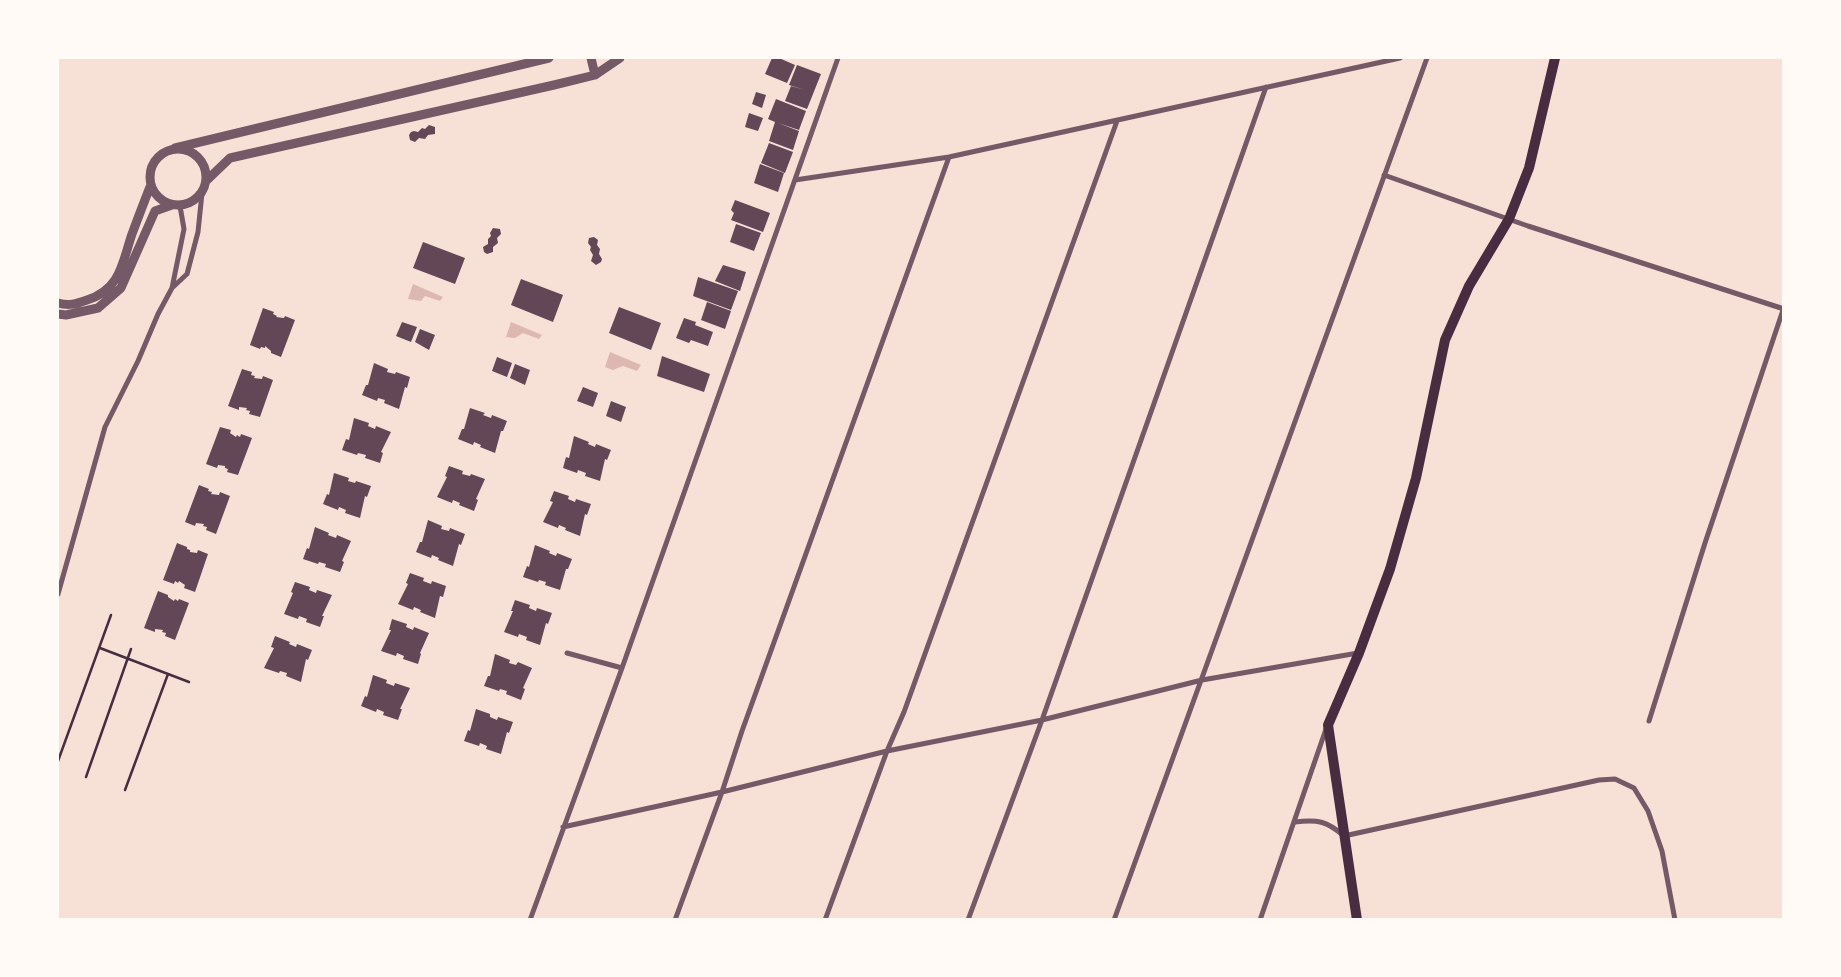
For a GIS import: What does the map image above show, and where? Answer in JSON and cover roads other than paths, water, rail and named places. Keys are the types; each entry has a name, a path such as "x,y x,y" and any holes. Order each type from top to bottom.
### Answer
{"main road":[{"path":"1357,920 1328,724 1359,653 1390,569 1413,487 1445,340 1466,293 1509,219 1529,168 1555,58"}],"street":[{"path":"58,303 71,306 98,297 114,283 123,265 132,234 150,186 149,174 153,162 162,152 549,58"},
{"path":"590,58 595,75"},
{"path":"206,181 230,158 419,117 595,75 620,58"},
{"path":"530,920 622,668 838,58"},
{"path":"795,180 949,157 1400,58"},
{"path":"1114,920 1427,58"},
{"path":"968,920 1042,720 1266,87"},
{"path":"825,920 887,751 904,712 1117,121"},
{"path":"172,288 187,274 198,232 202,193 206,181 205,168 198,157 187,150 174,148"},
{"path":"675,920 949,157"},
{"path":"1384,175 1509,219 1783,308 1705,542 1649,721"},
{"path":"150,186 157,197 168,204 176,205"},
{"path":"58,314 66,315 98,308 121,288 155,211 193,202 202,193"},
{"path":"58,594 105,427 172,288 184,229 176,205"},
{"path":"567,653 622,668"},
{"path":"563,827 722,792 887,751 1042,720 1202,680 1359,653"},
{"path":"1260,920 1328,724"},
{"path":"1295,822 1308,820 1322,821 1334,827 1344,836 1599,780 1615,780 1634,788 1648,811 1662,851 1675,920"}]}
